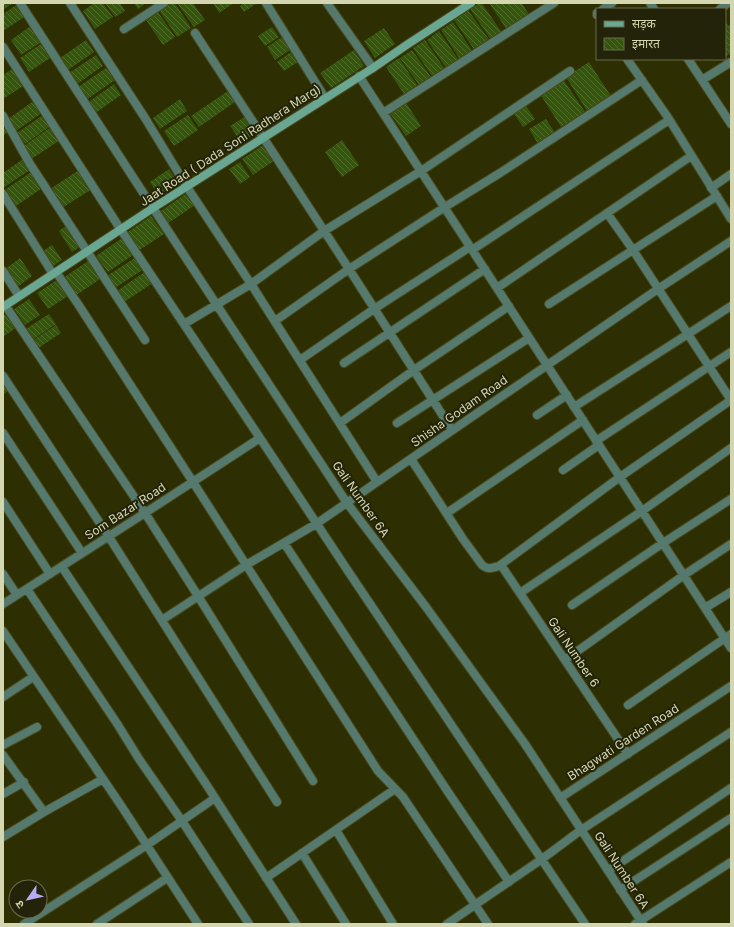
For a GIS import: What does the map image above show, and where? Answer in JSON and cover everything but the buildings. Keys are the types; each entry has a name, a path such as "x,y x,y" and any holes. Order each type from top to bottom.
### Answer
{"street":[{"name":"Gali Number 6A","path":"20,3 347,503 426,607 525,744 560,798"},
{"path":"70,3 378,482"},
{"path":"124,28 164,3"},
{"path":"266,3 325,98"},
{"path":"327,3 373,68"},
{"name":"Jaat Road ( Dada Soni Radhera Marg)","path":"4,306 471,3"},
{"path":"383,113 554,3"},
{"path":"195,33 452,430"},
{"path":"3,47 121,230 316,524 585,924"},
{"path":"628,60 669,120 731,219"},
{"path":"689,60 728,114 731,124"},
{"path":"702,80 731,62"},
{"path":"184,324 251,284 324,232 421,171 570,71"},
{"path":"359,76 705,608 728,636 731,648"},
{"path":"275,321 349,269 642,80"},
{"path":"3,116 30,164 145,340"},
{"path":"300,360 374,309 669,120"},
{"path":"497,288 691,156"},
{"path":"711,188 731,174"},
{"path":"3,194 55,273 78,304 378,771 403,797 488,924"},
{"path":"549,304 716,196"},
{"path":"411,459 482,565 488,569 499,566 620,477 731,400 633,250 607,213"},
{"name":"Shisha Godam Road","path":"162,620 246,565 316,524 547,364 731,241"},
{"path":"344,364 485,269"},
{"path":"3,271 19,296"},
{"path":"4,306 145,513 313,780"},
{"path":"340,422 509,306"},
{"path":"574,407 731,306"},
{"path":"397,423 529,338"},
{"path":"563,470 598,443 731,352"},
{"path":"3,376 109,537 277,802"},
{"path":"537,415 567,395"},
{"path":"447,514 583,420"},
{"path":"3,433 82,553"},
{"name":"Som Bazar Road","path":"3,604 109,537 260,438"},
{"path":"520,593 642,511 731,448"},
{"path":"572,605 731,499"},
{"path":"3,502 50,574"},
{"path":"284,543 509,882"},
{"path":"566,660 684,575 731,544"},
{"name":"Gali Number 6","path":"499,566 503,568 628,754"},
{"path":"62,567 215,798 296,924"},
{"path":"3,574 17,595"},
{"path":"27,589 118,724 139,759 182,821 249,924"},
{"path":"705,608 731,592"},
{"path":"3,631 147,845 198,924"},
{"path":"628,705 728,636"},
{"path":"3,696 33,677"},
{"name":"Bhagwati Garden Road","path":"560,798 731,686"},
{"path":"3,745 37,728"},
{"path":"447,924 542,859 581,830 731,732"},
{"path":"3,755 24,782 44,812"},
{"path":"3,837 103,779"},
{"path":"3,794 24,782"},
{"path":"608,871 731,788"},
{"path":"266,878 395,789"},
{"path":"24,924 147,845 215,798"},
{"path":"560,798 581,830"},
{"path":"620,890 731,818"},
{"path":"336,830 393,924"},
{"name":"Gali Number 6A","path":"581,830 640,923"},
{"path":"302,853 346,924"},
{"path":"640,923 731,862"},
{"path":"97,924 167,878"}]}
